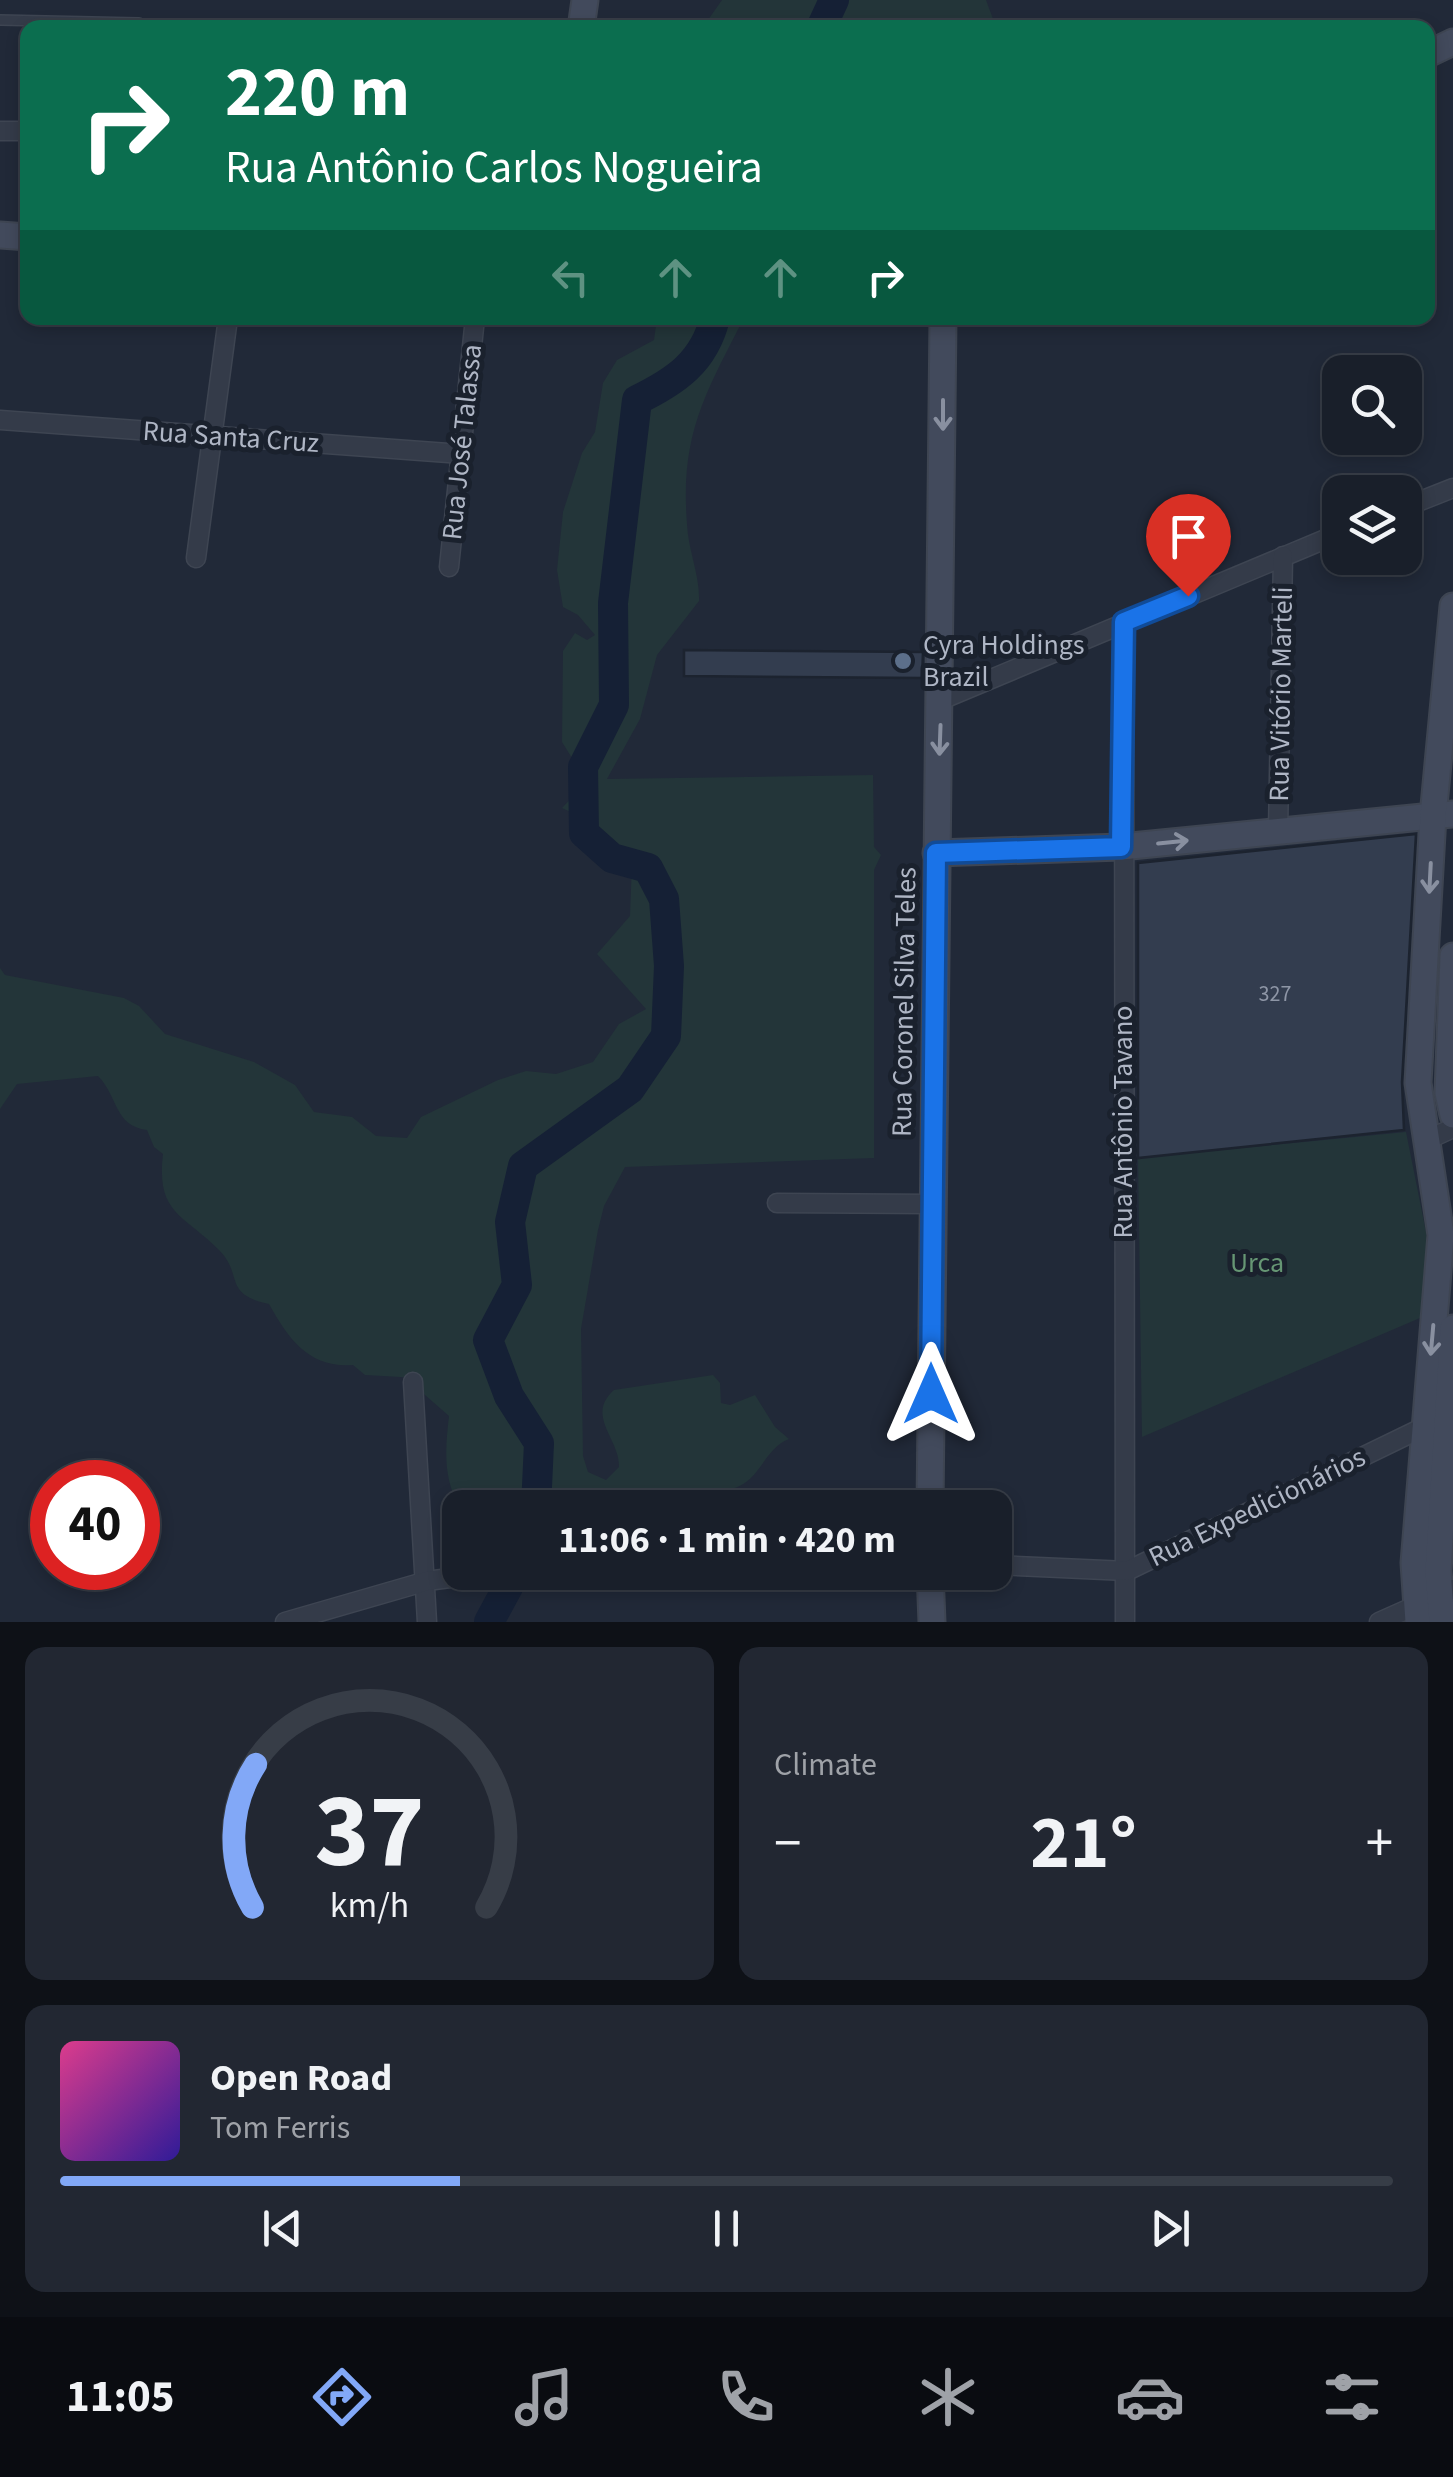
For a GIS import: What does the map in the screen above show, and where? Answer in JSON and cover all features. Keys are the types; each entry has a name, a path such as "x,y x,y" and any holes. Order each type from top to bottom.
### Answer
{"street":[{"path":"196,558 227,325"},
{"name":"Rua José Talassa","path":"449,568 473,325"},
{"name":"Rua Coronel Silva Teles","path":"930,1490 942,325"},
{"name":"Rua Santa Cruz","path":"0,420 462,454"},
{"path":"1422,500 1453,488"},
{"path":"941,700 1322,540"},
{"name":"Rua Vitório Marteli","path":"1278,832 1284,556"},
{"path":"1442,1622 1447,1591 1438,1571 1441,1235 1418,1083 1443,815 1453,606"},
{"name":"Rua Antônio Tavano","path":"1124,622 1121,847 1125,1622"},
{"path":"936,853 1121,847 1443,815"},
{"path":"1453,956 1448,1093 1453,1115"},
{"path":"1427,1140 1453,1128"},
{"path":"777,1203 932,1204"},
{"path":"1417,1612 1453,1328"},
{"path":"412,1382 427,1622"},
{"name":"Rua Expedicionários","path":"1012,1566 1127,1570 1441,1418"},
{"path":"285,1622 442,1578"},
{"path":"931,1590 932,1622"},
{"path":"1379,1622 1417,1612 1447,1591"}],"green space":[{"path":"722,0 986,0 993,20 708,20"},
{"path":"656,325 740,325 698,416 687,465 687,524 699,601 657,655 640,719 607,779 873,775 874,847 881,855 874,870 874,1158 625,1167 604,1206 581,1329 583,1456 588,1472 606,1480 619,1467 603,1418 606,1400 614,1390 713,1375 720,1383 721,1403 730,1405 755,1395 775,1427 789,1439 773,1450 749,1480 724,1490 453,1490 447,1464 449,1416 417,1388 418,1378 365,1375 353,1365 324,1362 302,1349 269,1304 245,1295 219,1250 175,1211 164,1189 163,1154 154,1147 147,1130 128,1123 122,1116 98,1076 17,1084 0,1109 0,968 5,975 124,998 139,1006 165,1034 254,1062 295,1085 314,1112 352,1117 376,1136 407,1138 421,1117 498,1080 526,1071 556,1074 593,1062 619,1024 646,1009 597,954 630,916 632,862 624,851 591,831 592,822 562,808 587,782 562,742 563,651 575,633 587,640 595,635 578,615 563,607 557,570 563,512 582,453 595,432 603,383 617,360 654,340"},
{"name":"Urca","path":"1406,1132 1428,1242 1420,1318 1142,1437 1138,1158"}],"building":[{"path":"684,650 923,652 922,678 684,676"},
{"path":"1416,834 1402,1082 1404,1130 1138,1158 1138,863"}],"waterway":[{"path":"825,20 834,0"},
{"path":"537,1490 539,1443 509,1396 488,1340 517,1285 510,1222 523,1166 630,1089 666,1036 669,966 664,899 648,868 612,858 584,833 583,767 614,705 613,603 637,400 686,368 704,347 713,325"},
{"path":"489,1622 506,1590"}],"place":[{"name":"Cyra Holdings Brazil","path":"903,661"}],"route":[{"path":"931,1394 936,853 1121,847 1124,622 1188,596"}]}
